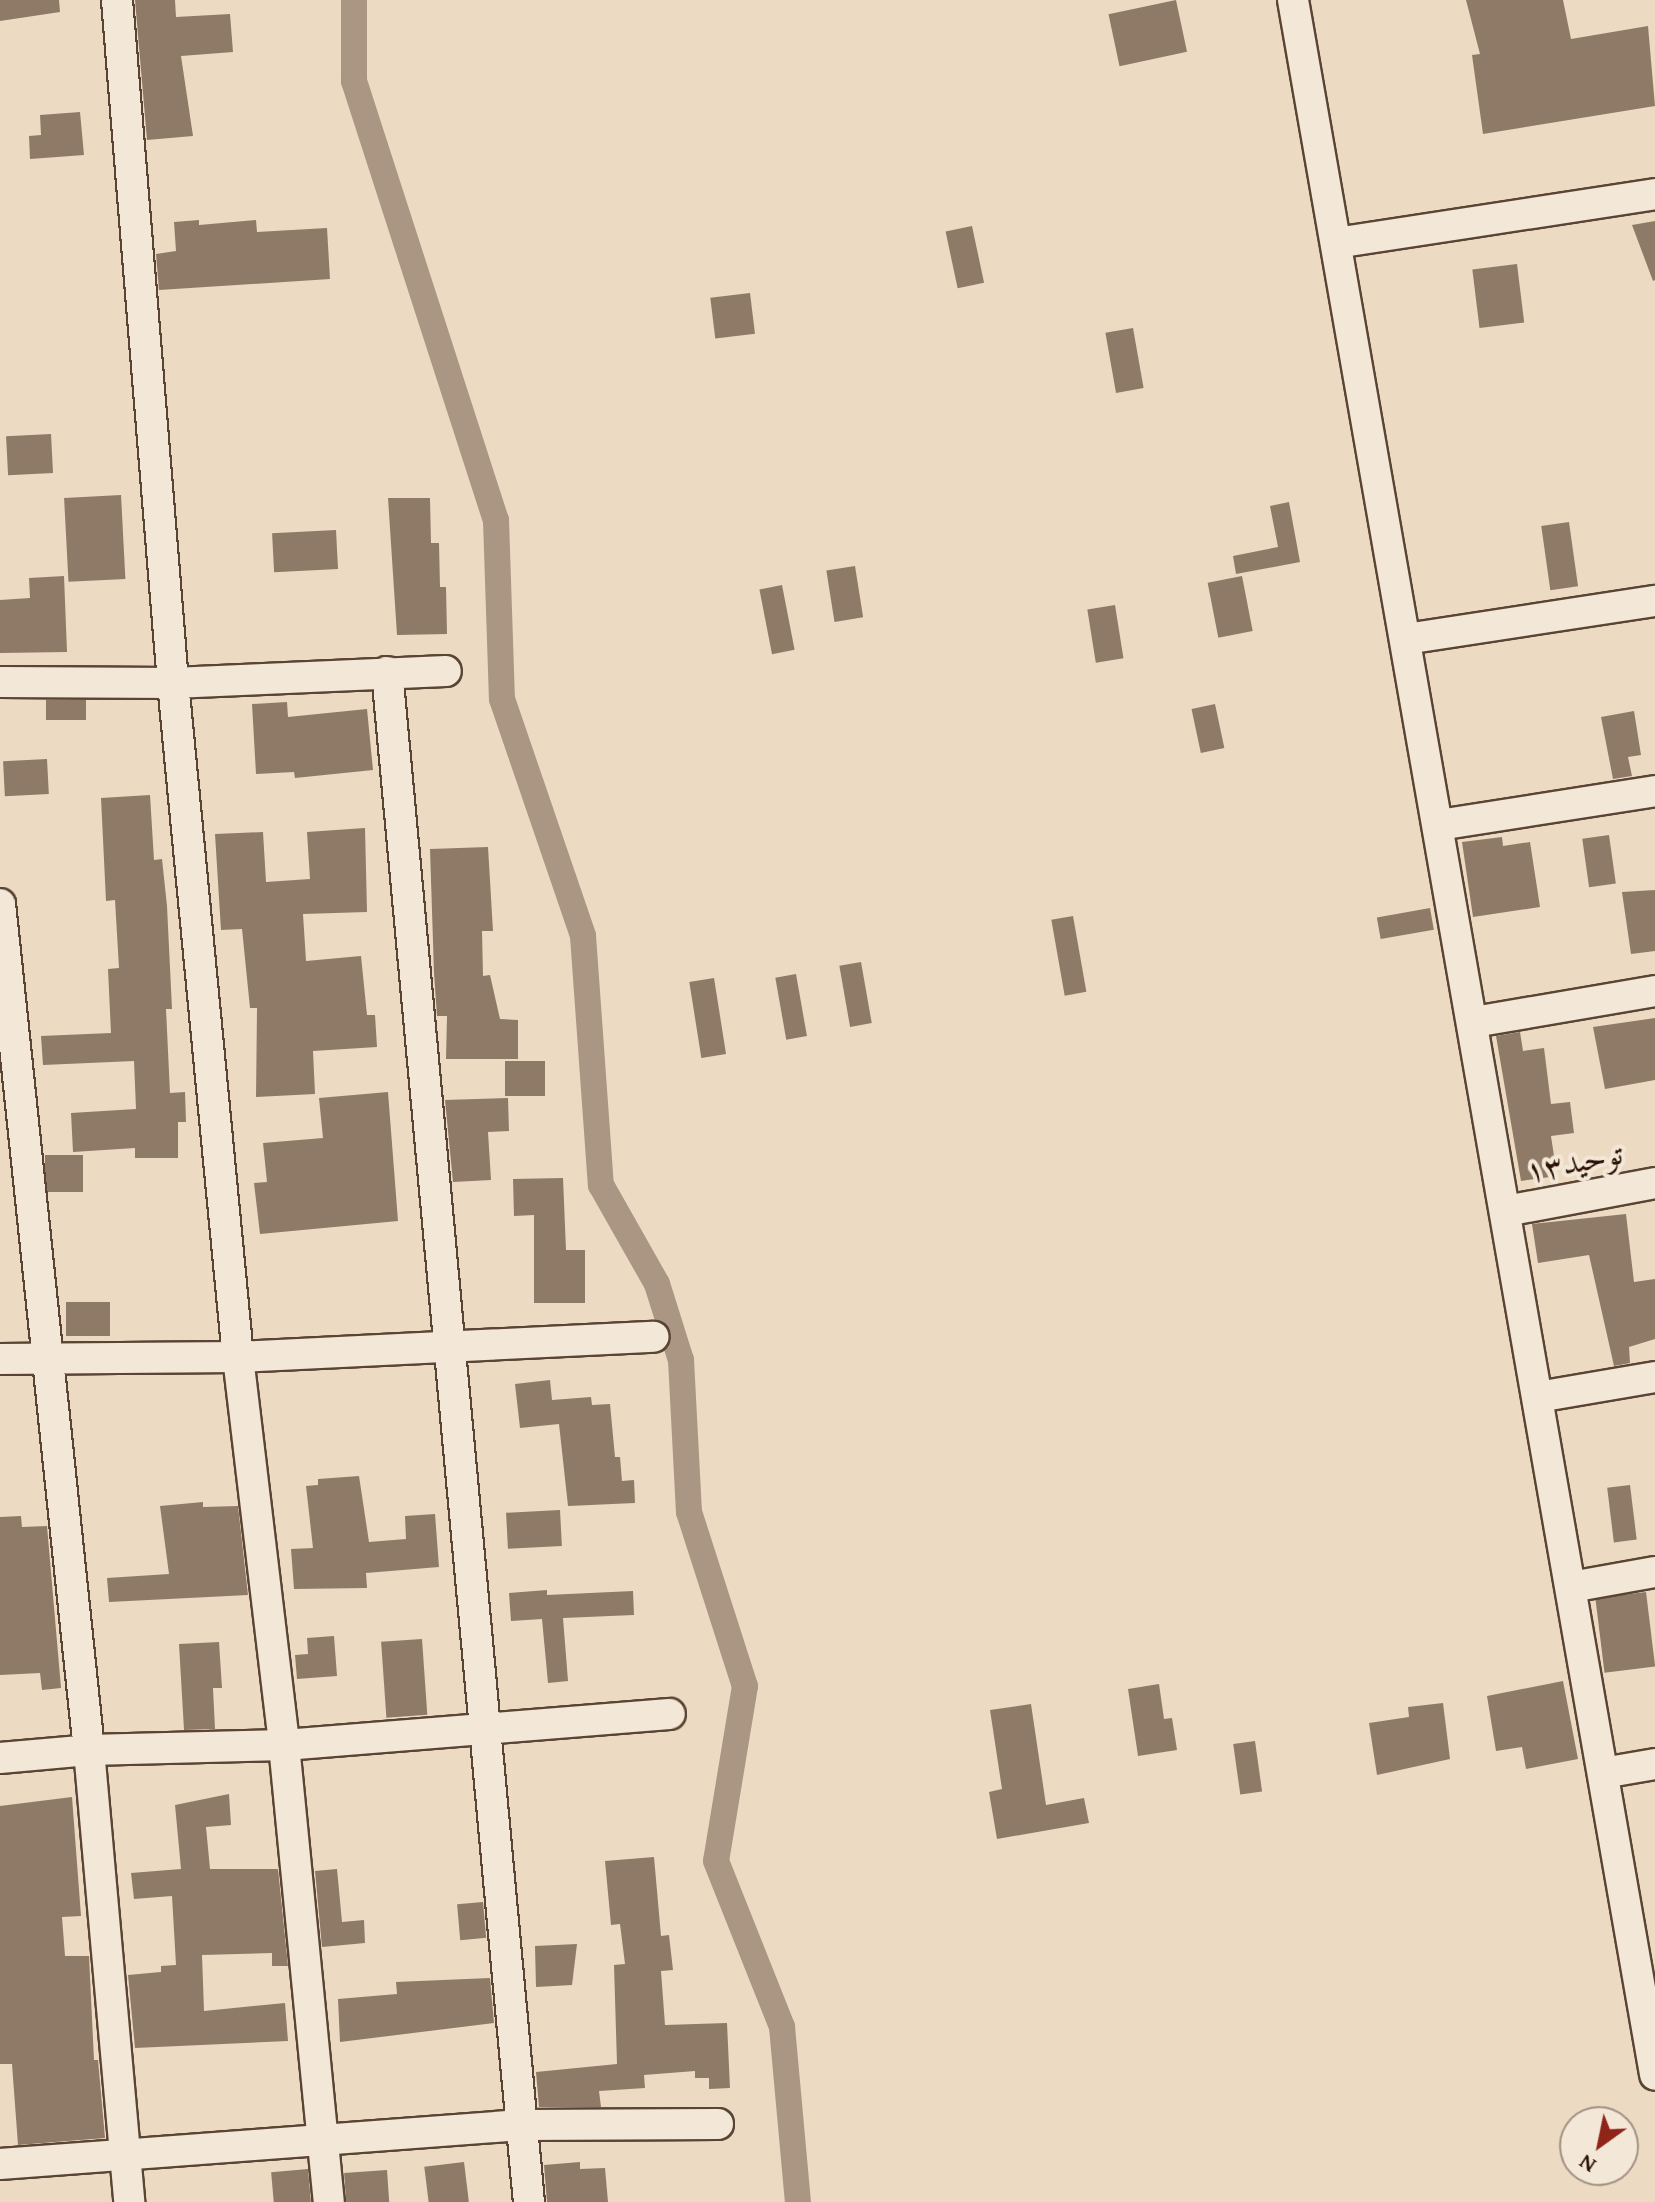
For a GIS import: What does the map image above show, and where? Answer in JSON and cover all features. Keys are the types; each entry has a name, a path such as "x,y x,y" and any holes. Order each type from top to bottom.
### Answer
{"street":[{"path":"117,0 173,683 238,1357 284,1745 329,2202"},
{"path":"1293,0 1603,1773 1646,1972 1655,2075"},
{"path":"1336,243 1655,194"},
{"path":"1406,639 1655,601"},
{"path":"0,682 173,683 446,671"},
{"path":"387,672 450,1345 482,1728 529,2202"},
{"path":"1439,825 1655,791"},
{"path":"0,904 45,1357 89,1750 129,2202"},
{"path":"1474,1022 1655,991"},
{"name":"توحید۱۳","path":"1506,1211 1655,1183"},
{"path":"0,1359 238,1357 654,1337"},
{"path":"1538,1397 1655,1377"},
{"path":"1571,1587 1655,1572"},
{"path":"0,1758 89,1750 284,1745 670,1714"},
{"path":"1603,1773 1655,1764"},
{"path":"0,2164 521,2125 718,2124"}],"building":[{"path":"0,0 59,0 60,12 0,21"},
{"path":"135,0 175,0 176,17 230,14 233,52 181,56 193,136 147,140"},
{"path":"1176,0 1187,52 1120,66 1109,14"},
{"path":"1466,0 1563,0 1571,39 1648,26 1655,106 1483,134 1472,55 1480,54"},
{"path":"80,112 84,155 30,159 29,136 41,135 40,115"},
{"path":"199,220 199,225 256,220 257,232 327,228 330,279 159,290 156,254 176,251 174,222"},
{"path":"1655,221 1655,280 1653,281 1632,225"},
{"path":"972,226 984,283 958,288 946,232"},
{"path":"1517,264 1524,323 1480,328 1472,269"},
{"path":"750,293 755,334 715,339 710,298"},
{"path":"1133,328 1144,388 1116,393 1105,333"},
{"path":"51,434 53,473 8,475 6,436"},
{"path":"121,495 125,579 68,582 64,498"},
{"path":"388,498 430,498 431,543 439,543 440,587 446,587 447,634 397,635"},
{"path":"1289,502 1300,562 1236,574 1233,556 1278,547 1270,506"},
{"path":"1569,522 1578,586 1550,590 1541,526"},
{"path":"336,530 338,569 274,572 272,533"},
{"path":"855,566 863,617 834,622 826,571"},
{"path":"64,576 67,652 0,653 0,600 30,598 29,578"},
{"path":"1242,576 1253,631 1218,638 1208,583"},
{"path":"782,585 795,650 772,654 759,589"},
{"path":"1115,605 1123,658 1096,663 1087,609"},
{"path":"46,700 86,700 86,720 46,720"},
{"path":"287,702 288,717 367,709 373,770 295,778 294,772 256,774 252,704"},
{"path":"1215,704 1224,748 1201,753 1192,709"},
{"path":"1634,711 1641,755 1628,757 1632,776 1613,779 1601,717"},
{"path":"47,759 49,794 5,796 3,761"},
{"path":"150,795 154,860 162,859 167,906 172,1009 166,1009 170,1093 185,1092 186,1122 178,1122 178,1158 135,1158 135,1148 73,1152 71,1113 136,1109 134,1061 43,1065 41,1036 111,1033 108,969 119,968 115,900 106,901 101,798"},
{"path":"365,828 367,912 303,914 306,961 361,956 367,1015 375,1015 377,1047 313,1051 315,1094 256,1097 257,1008 250,1008 242,929 221,930 215,834 263,832 266,882 310,879 307,832"},
{"path":"1609,835 1616,884 1589,887 1582,839"},
{"path":"1502,837 1503,846 1530,842 1540,907 1473,917 1462,842"},
{"path":"488,847 493,931 482,931 483,976 490,975 500,1019 518,1020 518,1059 446,1059 447,1016 437,1016 430,849"},
{"path":"1655,890 1655,951 1631,954 1622,892"},
{"path":"1430,908 1434,930 1381,939 1377,917"},
{"path":"1073,916 1086,992 1065,996 1051,920"},
{"path":"861,962 872,1023 850,1027 839,966"},
{"path":"796,974 807,1036 786,1040 775,978"},
{"path":"714,978 726,1054 701,1058 689,982"},
{"path":"1655,1018 1655,1080 1605,1089 1593,1027"},
{"path":"1520,1032 1523,1051 1544,1048 1551,1104 1570,1102 1574,1133 1551,1136 1557,1176 1521,1181 1496,1036"},
{"path":"505,1061 545,1061 545,1096 505,1096"},
{"path":"388,1092 398,1221 260,1234 254,1183 267,1182 263,1143 323,1138 319,1098"},
{"path":"508,1098 509,1131 488,1132 491,1180 453,1182 445,1100"},
{"path":"45,1155 83,1155 83,1192 45,1192"},
{"path":"563,1178 566,1250 585,1250 585,1303 534,1303 534,1215 514,1216 513,1179"},
{"path":"1626,1214 1634,1282 1655,1279 1655,1339 1629,1347 1630,1363 1614,1366 1589,1255 1538,1263 1532,1224"},
{"path":"66,1302 110,1302 110,1336 66,1336"},
{"path":"550,1380 552,1400 591,1397 592,1405 610,1404 615,1457 620,1457 622,1481 634,1480 635,1503 568,1506 559,1424 520,1428 515,1384"},
{"path":"359,1476 369,1542 406,1539 405,1516 435,1514 439,1567 366,1573 367,1588 294,1589 291,1549 313,1548 306,1486 318,1485 318,1479"},
{"path":"1630,1485 1637,1540 1614,1542 1607,1488"},
{"path":"203,1502 203,1507 238,1506 248,1595 109,1602 107,1578 169,1574 160,1506"},
{"path":"560,1510 562,1546 508,1549 506,1513"},
{"path":"21,1516 22,1527 47,1526 61,1688 42,1690 40,1673 0,1675 0,1517"},
{"path":"547,1590 547,1595 633,1591 634,1615 563,1618 568,1681 548,1683 542,1619 511,1621 509,1593"},
{"path":"1646,1592 1655,1666 1605,1673 1595,1598"},
{"path":"334,1636 337,1676 297,1679 295,1655 308,1654 307,1638"},
{"path":"422,1639 427,1715 386,1718 381,1642"},
{"path":"219,1642 222,1688 213,1688 215,1729 184,1730 179,1644"},
{"path":"1563,1681 1578,1759 1526,1769 1522,1747 1496,1751 1487,1696"},
{"path":"1159,1684 1164,1719 1172,1718 1177,1750 1138,1756 1128,1689"},
{"path":"1443,1703 1450,1759 1377,1775 1369,1723 1409,1717 1408,1707"},
{"path":"1031,1704 1046,1805 1084,1798 1089,1823 997,1839 989,1792 1002,1789 990,1710"},
{"path":"1255,1741 1262,1792 1240,1795 1233,1744"},
{"path":"229,1794 231,1825 206,1827 210,1869 278,1869 288,1966 272,1966 272,1953 202,1955 204,2011 285,2003 288,2041 135,2048 128,1975 161,1972 161,1966 176,1965 172,1896 134,1899 131,1873 181,1869 175,1805"},
{"path":"72,1797 81,1916 62,1917 65,1956 89,1956 94,2060 98,2060 105,2138 18,2145 12,2064 0,2064 0,1806"},
{"path":"654,1857 661,1936 669,1935 673,1970 661,1971 665,2025 727,2023 730,2088 709,2089 709,2078 695,2078 695,2071 644,2075 645,2088 599,2091 601,2107 539,2107 536,2072 617,2064 614,1965 625,1964 620,1924 611,1925 605,1861"},
{"path":"337,1869 342,1922 364,1920 365,1943 322,1947 315,1871"},
{"path":"483,1902 486,1938 460,1940 457,1904"},
{"path":"577,1944 572,1985 536,1987 535,1946"},
{"path":"490,1978 494,2023 340,2042 338,1999 397,1994 396,1982"},
{"path":"464,2162 469,2202 429,2202 424,2167"},
{"path":"580,2162 580,2169 605,2168 608,2202 547,2202 544,2165"},
{"path":"308,2169 311,2202 274,2202 271,2172"},
{"path":"387,2170 389,2202 346,2202 344,2173"}],"waterway":[{"path":"354,0 354,81 496,520 502,699 583,936 601,1185 657,1284 681,1360 689,1512 745,1686 716,1861 782,2027 798,2202"}]}
